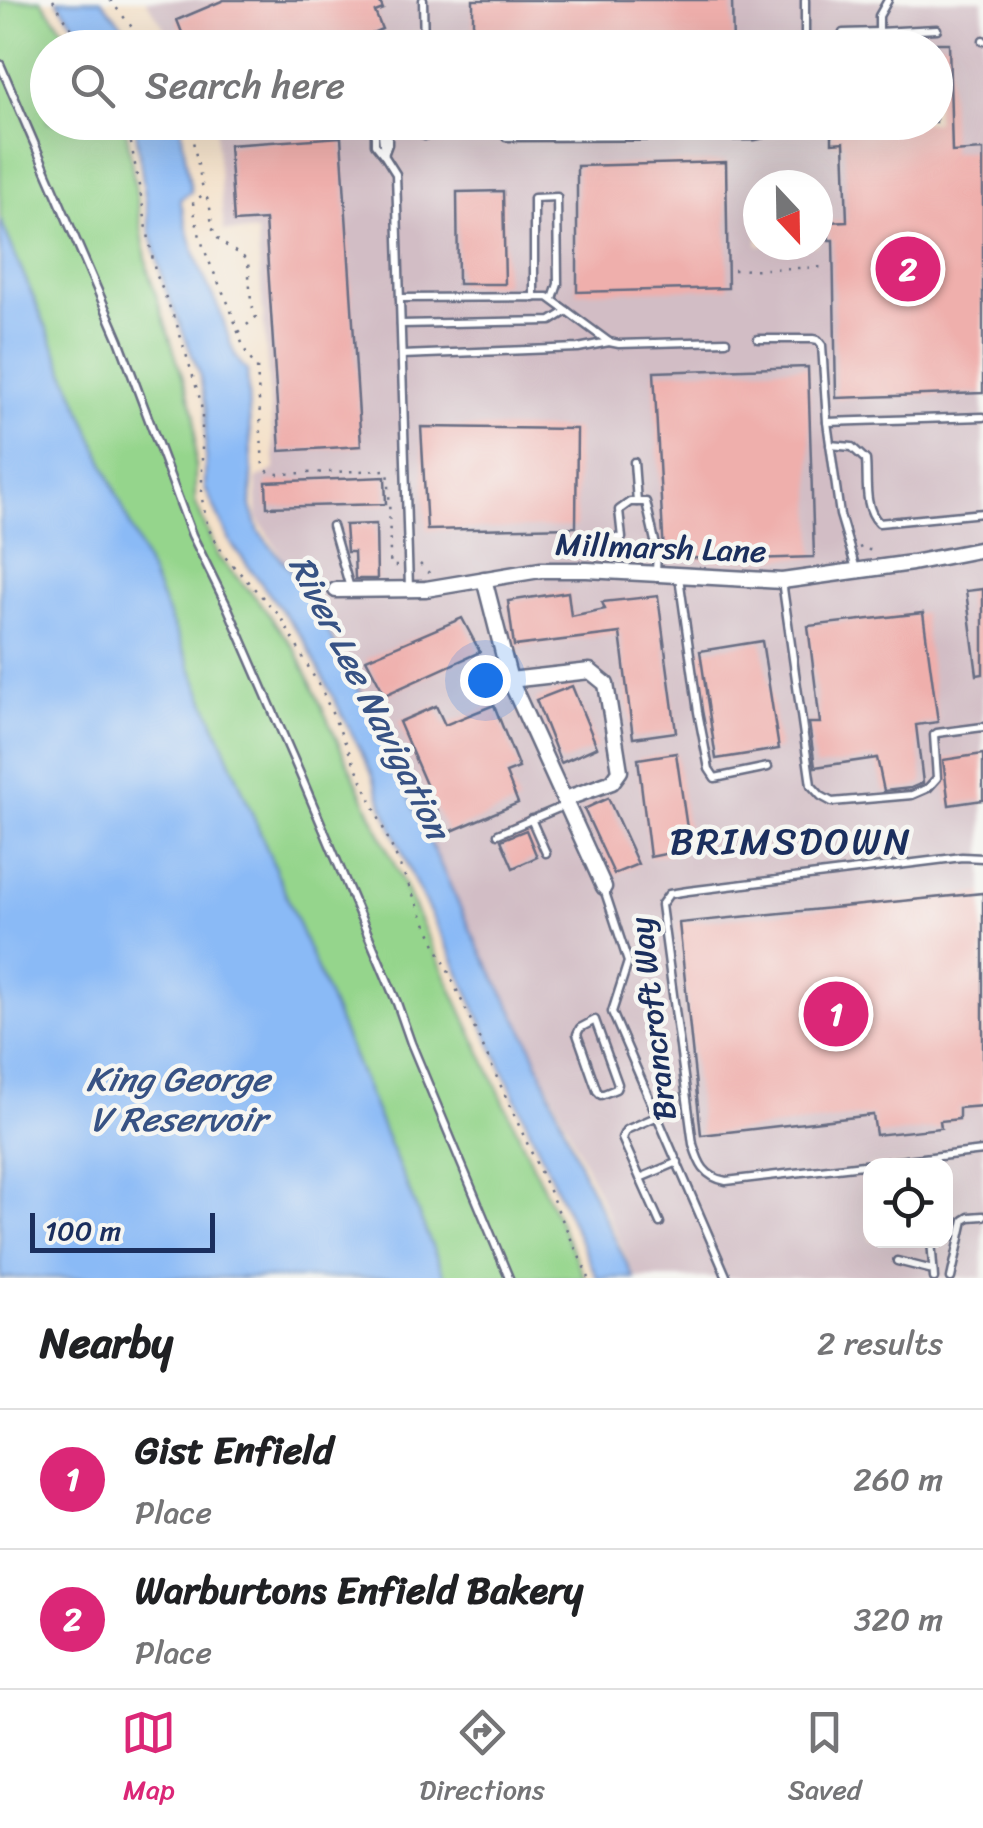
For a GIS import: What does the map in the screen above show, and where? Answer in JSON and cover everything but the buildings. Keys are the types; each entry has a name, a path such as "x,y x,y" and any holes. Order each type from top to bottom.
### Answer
{"street":[{"name":"Millmarsh Lane","path":"343,590 409,590 540,570 782,581 983,549"},
{"path":"484,579 510,680 604,888"},
{"path":"510,680 590,671 606,684 620,771 612,782 566,802"}],"lane":[{"path":"423,0 424,30"},
{"path":"805,0 805,30"},
{"path":"879,30 879,16 888,0"},
{"path":"0,64 30,134"},
{"path":"33,140 119,340 192,535 228,606 510,1278"},
{"path":"376,140 375,144 396,174 409,590"},
{"path":"384,156 387,140"},
{"path":"534,298 534,198 557,197 558,284 553,299"},
{"path":"400,298 553,299 609,342"},
{"path":"402,324 552,320 568,310"},
{"path":"758,339 813,339 822,344 827,422 840,516 857,570"},
{"path":"402,354 578,348 609,342 726,341"},
{"path":"827,422 983,417"},
{"path":"830,445 852,447 866,460 868,504 879,523 983,514"},
{"path":"634,462 637,502"},
{"path":"594,538 622,538 619,510 630,502 646,502 658,550 656,574"},
{"path":"332,526 343,590"},
{"path":"679,576 709,769 715,778 768,768"},
{"path":"782,581 811,785 821,796 832,802 912,795 928,788 937,778 934,735 983,728"},
{"path":"498,834 566,802"},
{"path":"531,820 546,853"},
{"name":"Brancroft Way","path":"863,1168 726,1181 700,1167 693,1144 663,900 669,894 688,891 962,857 983,858"},
{"path":"604,888 628,962 612,1012 727,1278"},
{"path":"595,1020 618,1084 616,1090 602,1095 597,1091 577,1034 580,1028 595,1020 612,1012"},
{"path":"658,1116 626,1130 622,1138 660,1223"},
{"name":"Brancroft Way","path":"945,1158 983,1151"},
{"path":"640,1178 678,1162"},
{"path":"951,1278 964,1220 983,1216"},
{"path":"898,1261 934,1274 932,1248"}],"path":[{"path":"53,0 72,30"},
{"path":"110,0 135,30"},
{"path":"130,140 155,271 200,399 202,500 208,528 226,557 280,616 323,693 590,1278"},
{"path":"193,140 204,194 210,200 214,231 221,242 248,261 256,317 238,332"},
{"path":"204,194 193,202 195,219 216,283 258,375 263,466 270,473 388,472 390,558 391,566 397,566"},
{"path":"734,270 828,267"}],"shaded area":[{"path":"146,0 983,0 983,1278 636,1278 528,1039 479,948 314,583 287,565 257,518 256,479 275,469 257,232 224,231 216,140 953,140 953,30 166,30"}],"green space":[{"path":"0,0 41,0 64,30 30,30 30,140 128,140 148,271 195,415 195,502 218,557 257,599 296,651 585,1278 445,1278 0,219"}],"water":[{"path":"57,0 101,0 126,30 79,30"},
{"path":"137,140 183,140 191,192 180,199 187,228 232,348 247,370 251,506 259,532 306,589 363,698 479,948 528,1039 585,1177 634,1278 597,1278 415,883 372,773 304,640 231,543 205,488 206,408 199,372 166,290 150,231"},
{"name":"King George V Reservoir","path":"0,219 222,741 445,1278 0,1278"}],"place":[{"name":"Warburtons Enfield Bakery","path":"908,269"},
{"name":"Gist Enfield","path":"836,1014"}],"district":[{"name":"BRIMSDOWN","path":"791,841"}],"water label":[{"name":"River Lee Navigation","path":"370,697"}]}
